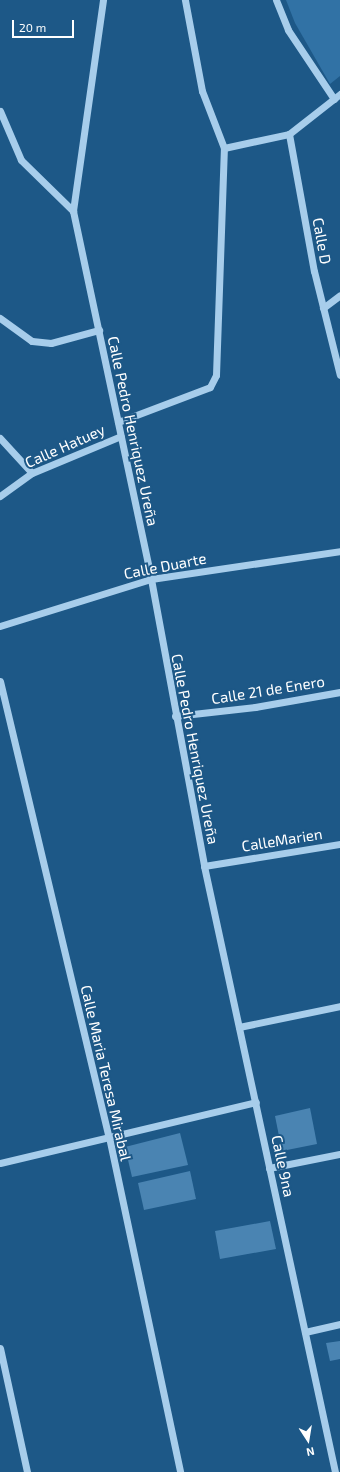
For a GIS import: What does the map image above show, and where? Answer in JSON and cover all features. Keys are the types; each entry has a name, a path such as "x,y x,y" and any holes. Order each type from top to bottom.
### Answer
{"street":[{"name":"Calle Pedro Henriquez Ureña","path":"103,0 74,211 151,579 175,716 204,866"},
{"path":"118,422 210,387 216,375 224,148 202,91 185,0"},
{"path":"276,0 288,30 334,99"},
{"path":"224,148 290,134 340,94"},
{"path":"0,111 21,160 74,211"},
{"name":"Calle D","path":"290,134 324,308 340,375"},
{"path":"324,308 340,295"},
{"path":"0,318 32,341 51,343 98,330"},
{"name":"Calle Hatuey","path":"0,496 32,472 121,436"},
{"path":"0,438 32,472"},
{"name":"Calle Duarte","path":"0,626 151,579 340,551"},
{"name":"Calle Maria Teresa Mirabal","path":"0,681 109,1137 180,1472"},
{"name":"Calle 21 de Enero","path":"175,716 255,707 340,692"},
{"name":"CalleMarien","path":"204,866 340,844"},
{"name":"Calle 9na","path":"204,866 335,1472"},
{"path":"239,1027 340,1006"},
{"path":"0,1163 256,1102"},
{"path":"269,1168 340,1154"},
{"path":"305,1332 340,1324"},
{"path":"0,1348 27,1472"}],"shaded area":[{"path":"286,0 340,0 340,76 330,84 295,23"}],"building":[{"path":"310,1108 317,1144 282,1151 275,1116"},
{"path":"180,1133 188,1165 132,1177 125,1147"},
{"path":"190,1171 196,1199 144,1210 138,1183"},
{"path":"270,1221 276,1249 220,1259 215,1231"},
{"path":"340,1341 340,1359 330,1361 326,1343"}]}
